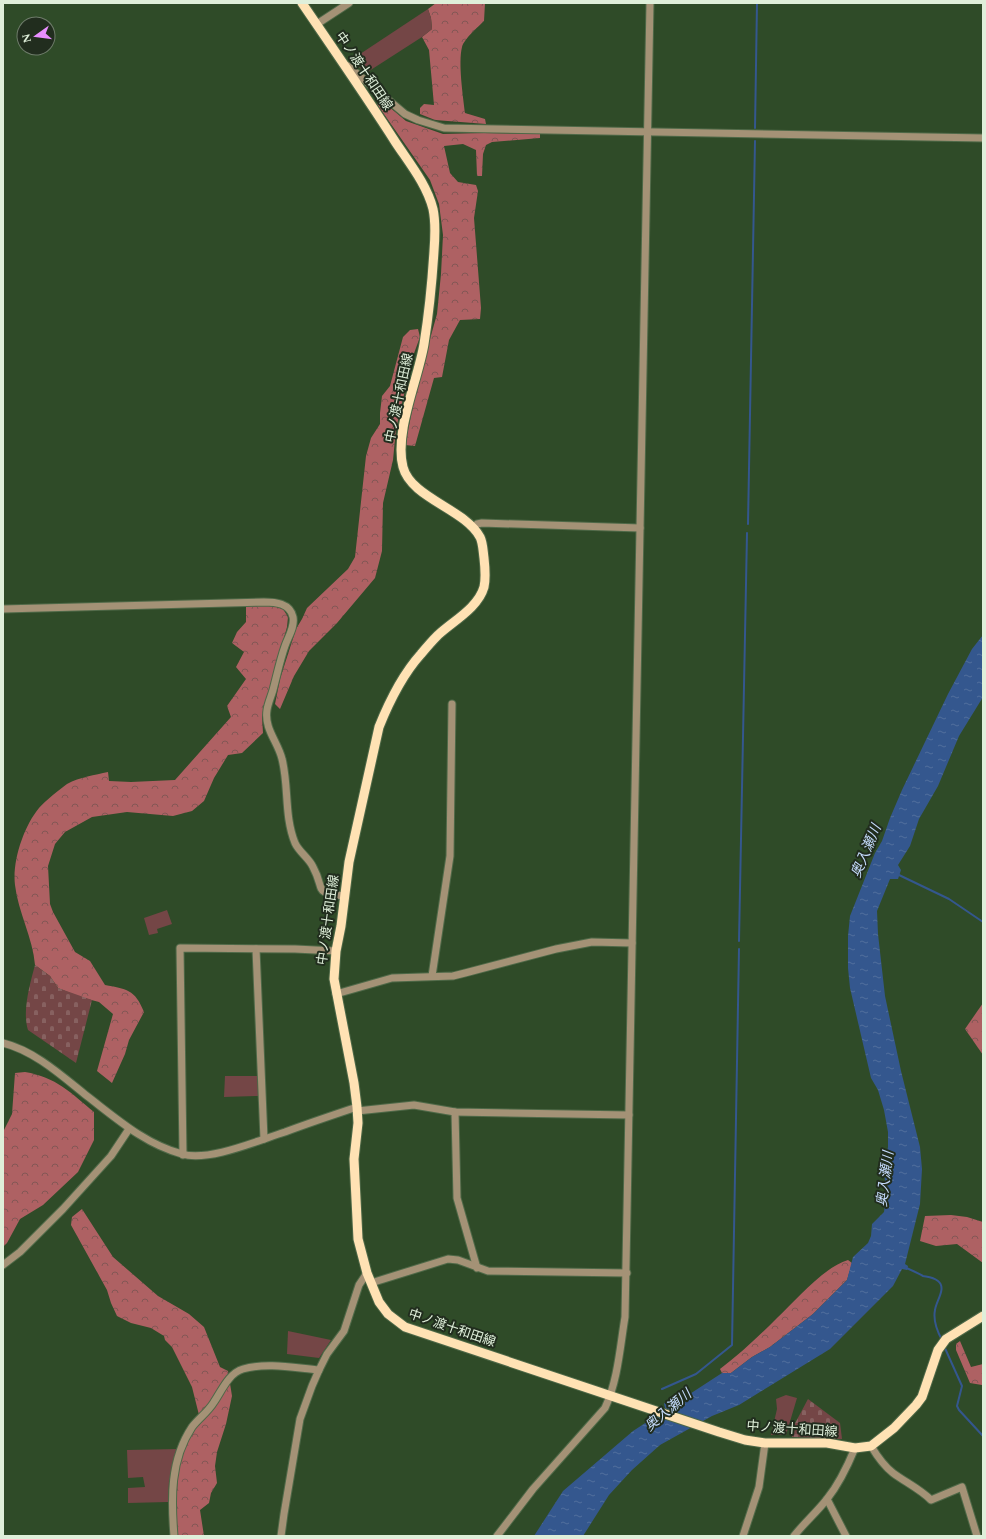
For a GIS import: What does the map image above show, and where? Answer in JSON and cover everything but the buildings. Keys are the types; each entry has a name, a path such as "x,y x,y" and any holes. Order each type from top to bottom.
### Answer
{"main road":[{"name":"中ノ渡十和田線","path":"302,3 382,122 429,196 435,227 432,286 424,348 410,398 400,448 401,459 404,471 412,483 473,528 480,536 485,565 484,589 474,604 438,636 419,656 405,677 384,715 379,727 349,862 341,926 336,951 334,979 352,1070 357,1109 358,1123 354,1159 358,1230 362,1256 367,1273 379,1302 388,1314 405,1327 745,1440 765,1442 827,1443 855,1448 871,1446"},
{"path":"871,1446 894,1428 919,1401 938,1350 943,1343 983,1316"}],"street":[{"path":"317,24 349,3"},
{"path":"497,1536 533,1489 605,1408 611,1395 625,1317 650,3"},
{"path":"338,57 405,114 418,120 444,128 983,138"},
{"path":"473,528 477,524 482,523 640,528"},
{"path":"3,609 276,602 285,606 291,611 294,618 293,627 285,646 267,711 267,723 282,756 285,771 291,832 295,845 313,867 322,890 326,894 344,896"},
{"path":"432,976 450,856 452,704"},
{"path":"336,994 392,978 466,974 556,949 592,942 632,943"},
{"path":"183,1155 180,948 296,948 336,951"},
{"path":"256,949 264,1139"},
{"path":"3,1043 29,1054 54,1069 129,1129 164,1148 183,1155 215,1154 357,1109 414,1106 455,1112 629,1115"},
{"path":"455,1112 457,1198 477,1268"},
{"path":"3,1264 20,1252 63,1209 111,1156 129,1129"},
{"path":"371,1283 448,1259 458,1260 477,1268 488,1270 627,1273"},
{"path":"281,1536 300,1419 319,1370 344,1331 359,1285 367,1273"},
{"path":"174,1536 172,1505 173,1481 182,1447 194,1424 208,1411 232,1374 243,1369 270,1366 319,1370"},
{"path":"744,1536 759,1487 765,1442"},
{"path":"871,1446 891,1472 925,1494 931,1500 962,1487 977,1536"},
{"path":"794,1536 803,1524 827,1499 850,1462 855,1448"},
{"path":"827,1499 846,1536"}],"green space":[{"path":"436,3 485,3 484,21 465,40 462,47 460,62 465,113 485,119 486,124 435,120 420,114 420,108 424,104 434,105 429,50 422,37 432,29 428,9"},
{"path":"428,9 432,29 422,37 366,73 351,60"},
{"path":"382,101 406,121 443,134 540,134 540,138 492,142 486,145 483,154 482,176 477,176 476,150 463,144 444,146 450,173 458,182 476,185 478,191 474,218 481,308 480,319 460,320 449,340 442,377 434,378 415,446 405,445 418,382 437,314 443,235 439,204 430,180 377,104"},
{"path":"418,329 420,337 413,356 396,429 393,460 383,503 382,551 375,578 337,623 309,651 294,676 280,709 275,704 280,679 296,629 307,608 348,569 355,557 366,456 371,438 380,424 382,396 390,386 403,337 410,330"},
{"path":"246,605 273,606 283,609 288,617 287,627 262,717 263,733 242,753 228,755 214,778 204,801 192,811 173,816 127,812 92,817 65,832 55,844 48,866 50,904 75,952 90,961 105,985 124,989 133,994 141,1004 144,1012 129,1040 125,1054 112,1083 97,1071 113,1014 99,1002 80,997 58,988 50,976 35,965 34,955 19,905 15,885 15,865 20,844 28,824 39,808 67,784 88,776 108,772 109,781 131,782 175,780 231,717 227,706 246,679 236,667 244,652 232,643 237,632 246,622"},
{"path":"167,910 172,924 157,929 158,933 149,935 144,918"},
{"path":"35,965 50,976 58,988 92,1000 76,1063 28,1030 26,1023 26,1006"},
{"path":"983,1003 983,1055 965,1029"},
{"path":"25,1072 36,1074 54,1082 70,1092 94,1112 94,1140 78,1172 43,1205 20,1219 7,1243 3,1247 3,1132 12,1114 15,1073"},
{"path":"225,1076 259,1076 258,1096 224,1097"},
{"path":"82,1209 113,1257 158,1296 189,1314 204,1327 220,1367 228,1371 232,1396 226,1424 217,1452 215,1466 217,1483 211,1493 209,1503 200,1510 204,1536 178,1536 176,1514 178,1469 186,1445 198,1422 199,1415 192,1387 172,1347 165,1340 164,1336 151,1328 131,1323 117,1316 107,1290 71,1225 72,1217"},
{"path":"951,1215 967,1217 983,1222 983,1263 957,1244 936,1246 920,1241 925,1216"},
{"path":"848,1260 852,1263 847,1280 813,1314 770,1347 752,1357 731,1373 722,1373 720,1369 756,1338 811,1285 829,1269"},
{"path":"288,1331 331,1340 319,1358 287,1354"},
{"path":"960,1341 971,1367 983,1364 982,1385 970,1383 956,1350 956,1344"},
{"path":"786,1395 797,1398 786,1435 771,1435 777,1409 776,1399"},
{"path":"808,1399 840,1423 842,1439 792,1437 792,1429"},
{"path":"179,1449 169,1482 168,1502 128,1503 128,1488 145,1487 143,1477 128,1478 127,1450"}],"water":[{"name":"奥入瀬川","path":"983,635 983,697 959,736 938,786 919,819 910,846 898,865 901,870 898,879 890,879 877,911 885,996 901,1071 920,1147 922,1169 920,1204 905,1264 908,1266 907,1270 902,1269 893,1286 830,1349 739,1405 712,1416 660,1445 632,1470 609,1495 583,1536 534,1536 563,1491 633,1431 722,1373 731,1373 752,1357 770,1347 813,1314 847,1280 853,1257 868,1243 871,1236 872,1224 884,1212 886,1196 884,1168 888,1147 888,1132 884,1110 878,1090 871,1078 850,988 848,968 848,936 850,916 902,790 948,694 972,649"}],"waterway":[{"path":"755,128 757,3"},
{"path":"748,524 755,141"},
{"path":"739,941 747,533"},
{"path":"899,875 949,899 983,922"},
{"name":"奥入瀬川","path":"662,1389 696,1374 732,1345 739,949"},
{"path":"906,1268 923,1276 930,1277 938,1281 940,1284 941,1291 936,1306 935,1322 942,1340"},
{"path":"944,1346 962,1386 957,1406 983,1436"},
{"name":"奥入瀬川","path":"665,1404 667,1411"}]}
